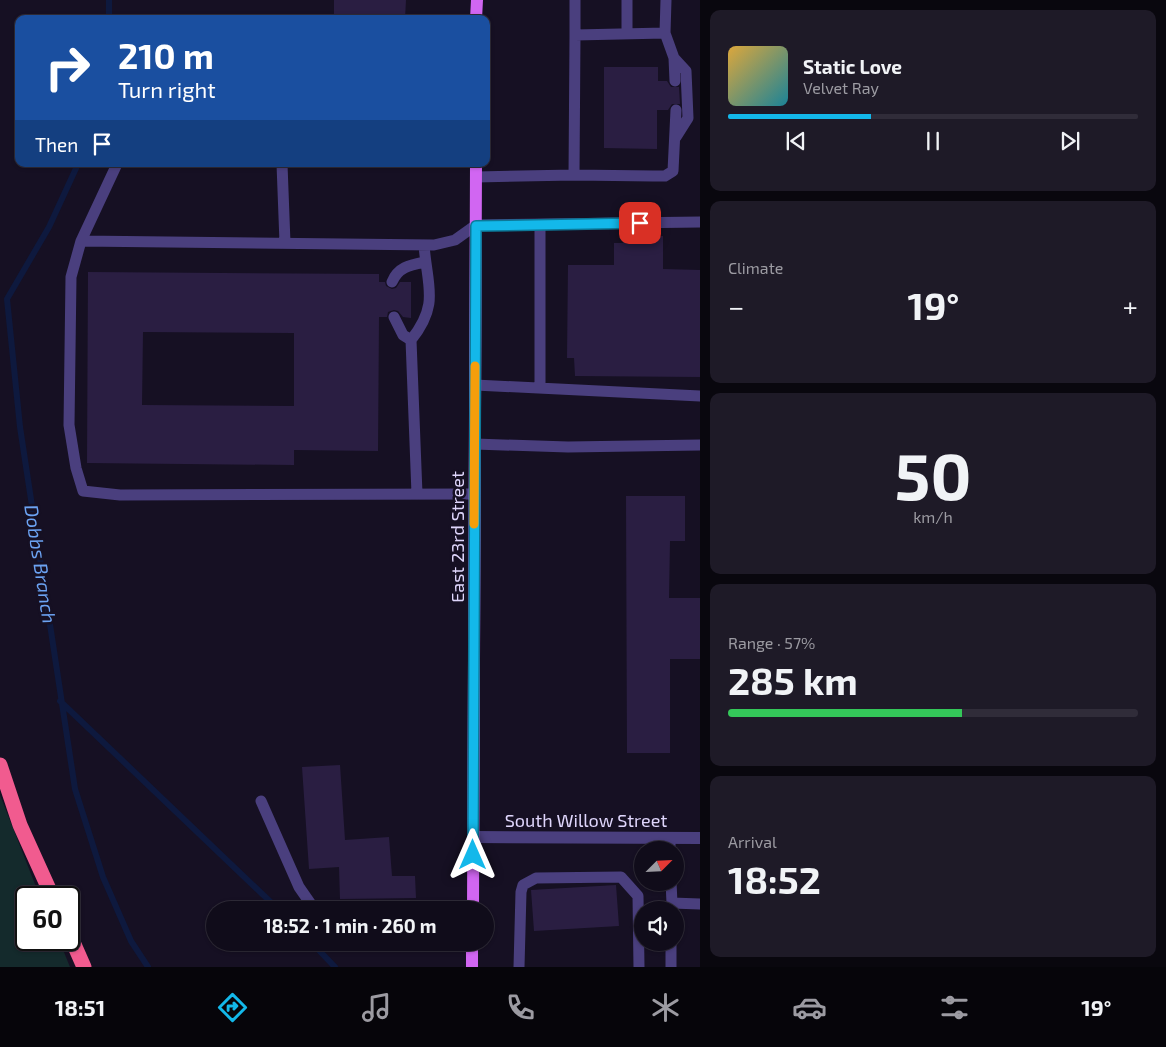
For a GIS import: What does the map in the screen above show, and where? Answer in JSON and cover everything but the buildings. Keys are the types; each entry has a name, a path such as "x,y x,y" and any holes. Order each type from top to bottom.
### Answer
{"highway":[{"path":"0,765 20,825 48,886"},
{"path":"77,951 84,967"}],"main road":[{"path":"476,0 476,15"},
{"name":"East 23rd Street","path":"473,901 476,170"},
{"path":"472,951 472,967"}],"street":[{"name":"South Willow Street","path":"473,837 634,843"},
{"name":"South Willow Street","path":"684,841 700,838"}],"lane":[{"path":"574,0 574,175"},
{"path":"626,34 627,0"},
{"path":"666,0 665,33 674,58 675,81"},
{"path":"575,35 665,33"},
{"path":"674,58 686,71 688,118 675,138"},
{"path":"476,170 574,175 665,176 673,171 676,110"},
{"path":"116,167 81,240 71,277 68,425 76,468 83,491 120,495 474,494"},
{"path":"282,167 285,243"},
{"path":"81,240 424,245 455,240 476,226 700,222"},
{"path":"540,224 540,388"},
{"path":"417,494 411,340 421,328 428,313 430,296 424,245"},
{"path":"392,282 396,273 407,265 425,262"},
{"path":"394,317 403,335 411,340"},
{"path":"475,386 700,396"},
{"path":"475,444 568,447 700,444"},
{"path":"261,801 299,887 308,901"},
{"path":"519,967 521,892 524,886 536,878 622,877 638,896 639,967"},
{"path":"684,905 700,904"},
{"path":"671,951 671,967"}],"green space":[{"path":"0,795 36,886 15,886 15,951 63,951 70,967 0,967"}],"waterway":[{"name":"Dobbs Branch","path":"109,0 109,15"},
{"name":"Dobbs Branch","path":"77,167 49,227 7,299 20,427 75,789 103,877 131,941 148,967"},
{"path":"60,701 270,901"},
{"path":"320,951 335,967"}],"slow traffic":[{"path":"474,524 475,366"}],"route":[{"path":"473,855 476,226 640,223"}]}
